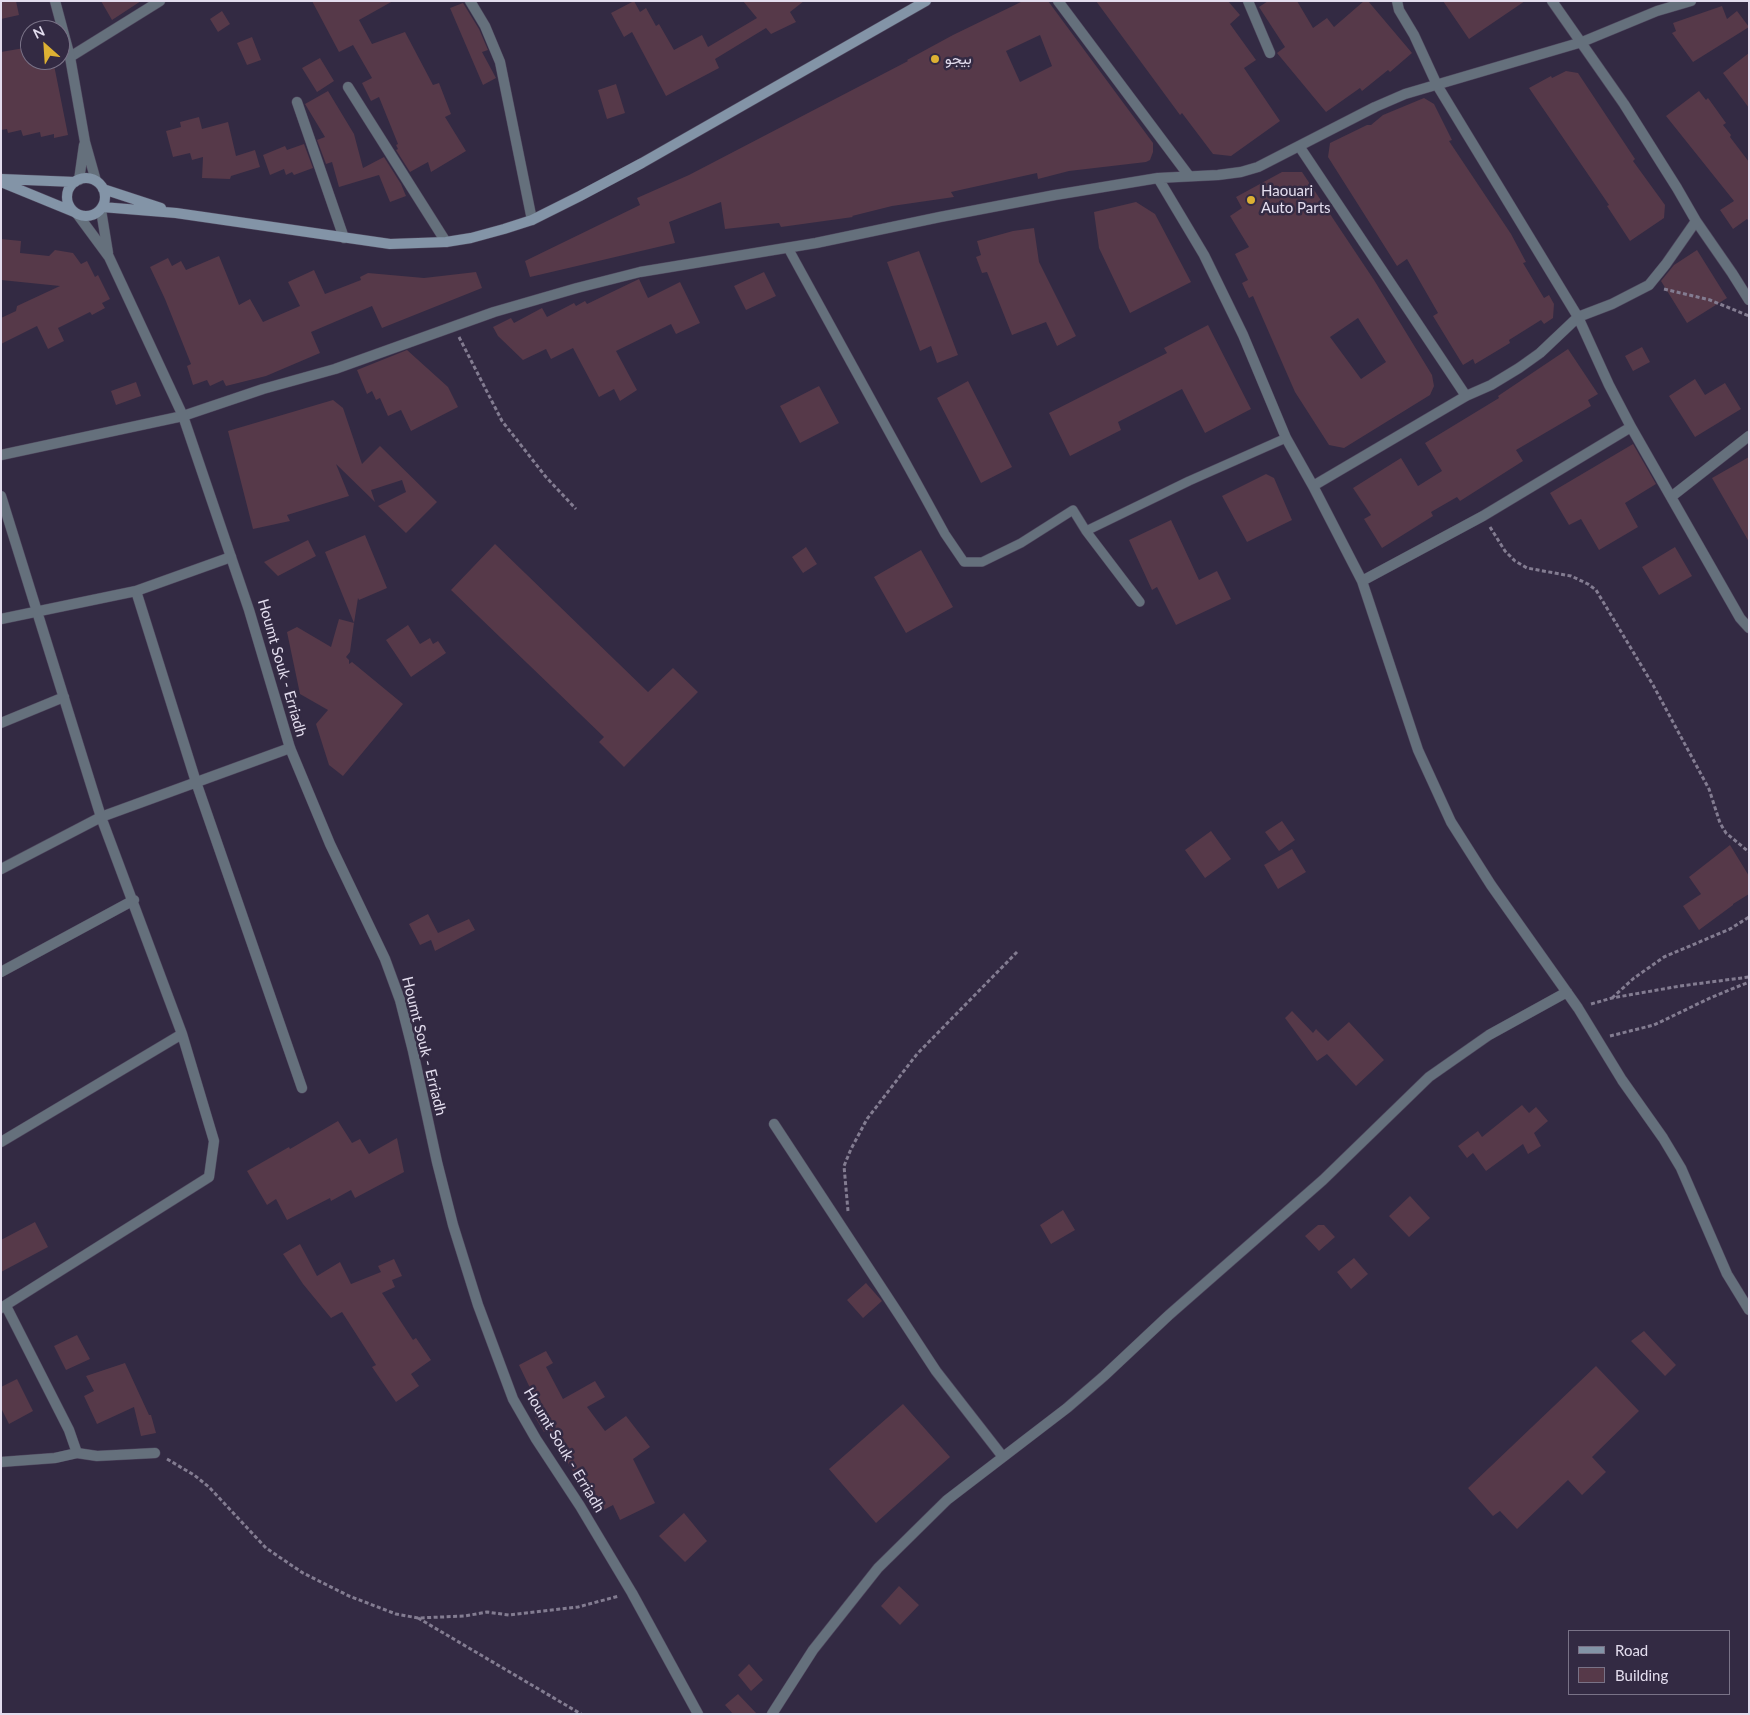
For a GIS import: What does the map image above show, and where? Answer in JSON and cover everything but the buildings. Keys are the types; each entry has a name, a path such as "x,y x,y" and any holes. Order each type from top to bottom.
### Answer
{"main road":[{"path":"101,208 176,213 390,244 446,242 504,229 532,220 642,163 926,1"},
{"path":"1,181 77,181 90,179 96,181 103,189 176,213"},
{"path":"1,181 77,214 90,216 101,208 105,201 103,189"},
{"path":"77,181 71,186 68,194 68,202 77,214"}],"street":[{"path":"56,1 61,20"},
{"path":"96,181 85,142 70,57 160,1"},
{"path":"470,1 485,26 500,62 532,220"},
{"path":"1058,1 1189,176"},
{"path":"1248,1 1270,53"},
{"path":"1397,1 1399,10 1414,35 1437,85 1578,317 1609,385 1631,427 1740,618 1749,628"},
{"path":"1552,1 1582,42 1652,147 1696,221 1749,300"},
{"path":"1,455 183,416 263,389 335,369 453,326 577,288 640,272 788,248 1055,195 1158,178 1241,172 1258,167 1375,107 1405,94 1582,42 1657,11 1687,2"},
{"path":"348,87 446,242"},
{"path":"298,102 344,238"},
{"path":"77,181 85,142"},
{"path":"1299,146 1466,396"},
{"path":"1158,178 1204,254 1226,298 1286,438 1362,581 1418,750 1451,822 1492,885 1578,1008 1622,1080 1663,1138 1681,1168 1727,1274 1749,1310"},
{"path":"101,208 109,257"},
{"path":"77,214 109,257"},
{"path":"1313,486 1466,396 1520,368 1540,353 1578,317 1612,304 1649,285 1696,221"},
{"name":"Houmt Souk - Erriadh","path":"109,257 183,416 250,610 290,748 330,844 385,958 400,1000 453,1226 478,1305 513,1399 632,1593 698,1714"},
{"path":"1362,581 1483,516 1631,427"},
{"path":"1671,497 1749,436"},
{"path":"1,496 101,817 134,900 182,1034 214,1141 209,1177 4,1307 69,1430 77,1453"},
{"path":"1,618 136,591 231,557"},
{"path":"136,591 196,782 302,1088"},
{"path":"1,723 64,697"},
{"path":"1,869 101,817 290,748"},
{"path":"1,972 134,900"},
{"path":"772,1714 814,1650 878,1568 947,1500 1066,1408 1104,1376 1169,1314 1323,1180 1429,1077 1489,1035 1567,992"},
{"path":"1,1142 182,1034"},
{"path":"774,1124 936,1371 1003,1457"},
{"path":"1,1462 55,1458 77,1453 97,1456 155,1453"}],"lane":[{"path":"788,248 945,534 964,562 982,562 1021,543 1073,510 1086,531 1140,602"},
{"path":"1086,531 1189,481 1286,438"}],"path":[{"path":"1649,285 1710,300 1749,316"},
{"path":"453,326 502,420 546,477 576,509"},
{"path":"1483,516 1505,551 1515,561 1527,568 1571,576 1596,590 1653,685 1709,789 1720,823 1726,833 1749,852"},
{"path":"1612,998 1634,978 1664,957 1730,929 1749,916"},
{"path":"848,1213 844,1166 851,1149 868,1120 917,1054 1017,952"},
{"path":"1578,1008 1612,998 1749,976"},
{"path":"1597,1038 1636,1031 1654,1025 1710,998 1749,982"},
{"path":"155,1453 194,1475 209,1487 266,1548 302,1573 349,1596 396,1614 418,1618 465,1616 487,1612 509,1614 578,1607 632,1593"},
{"path":"418,1618 581,1714"}],"place":[{"name":"بيجو","path":"935,59"},
{"name":"Haouari Auto Parts","path":"1251,200"}]}
